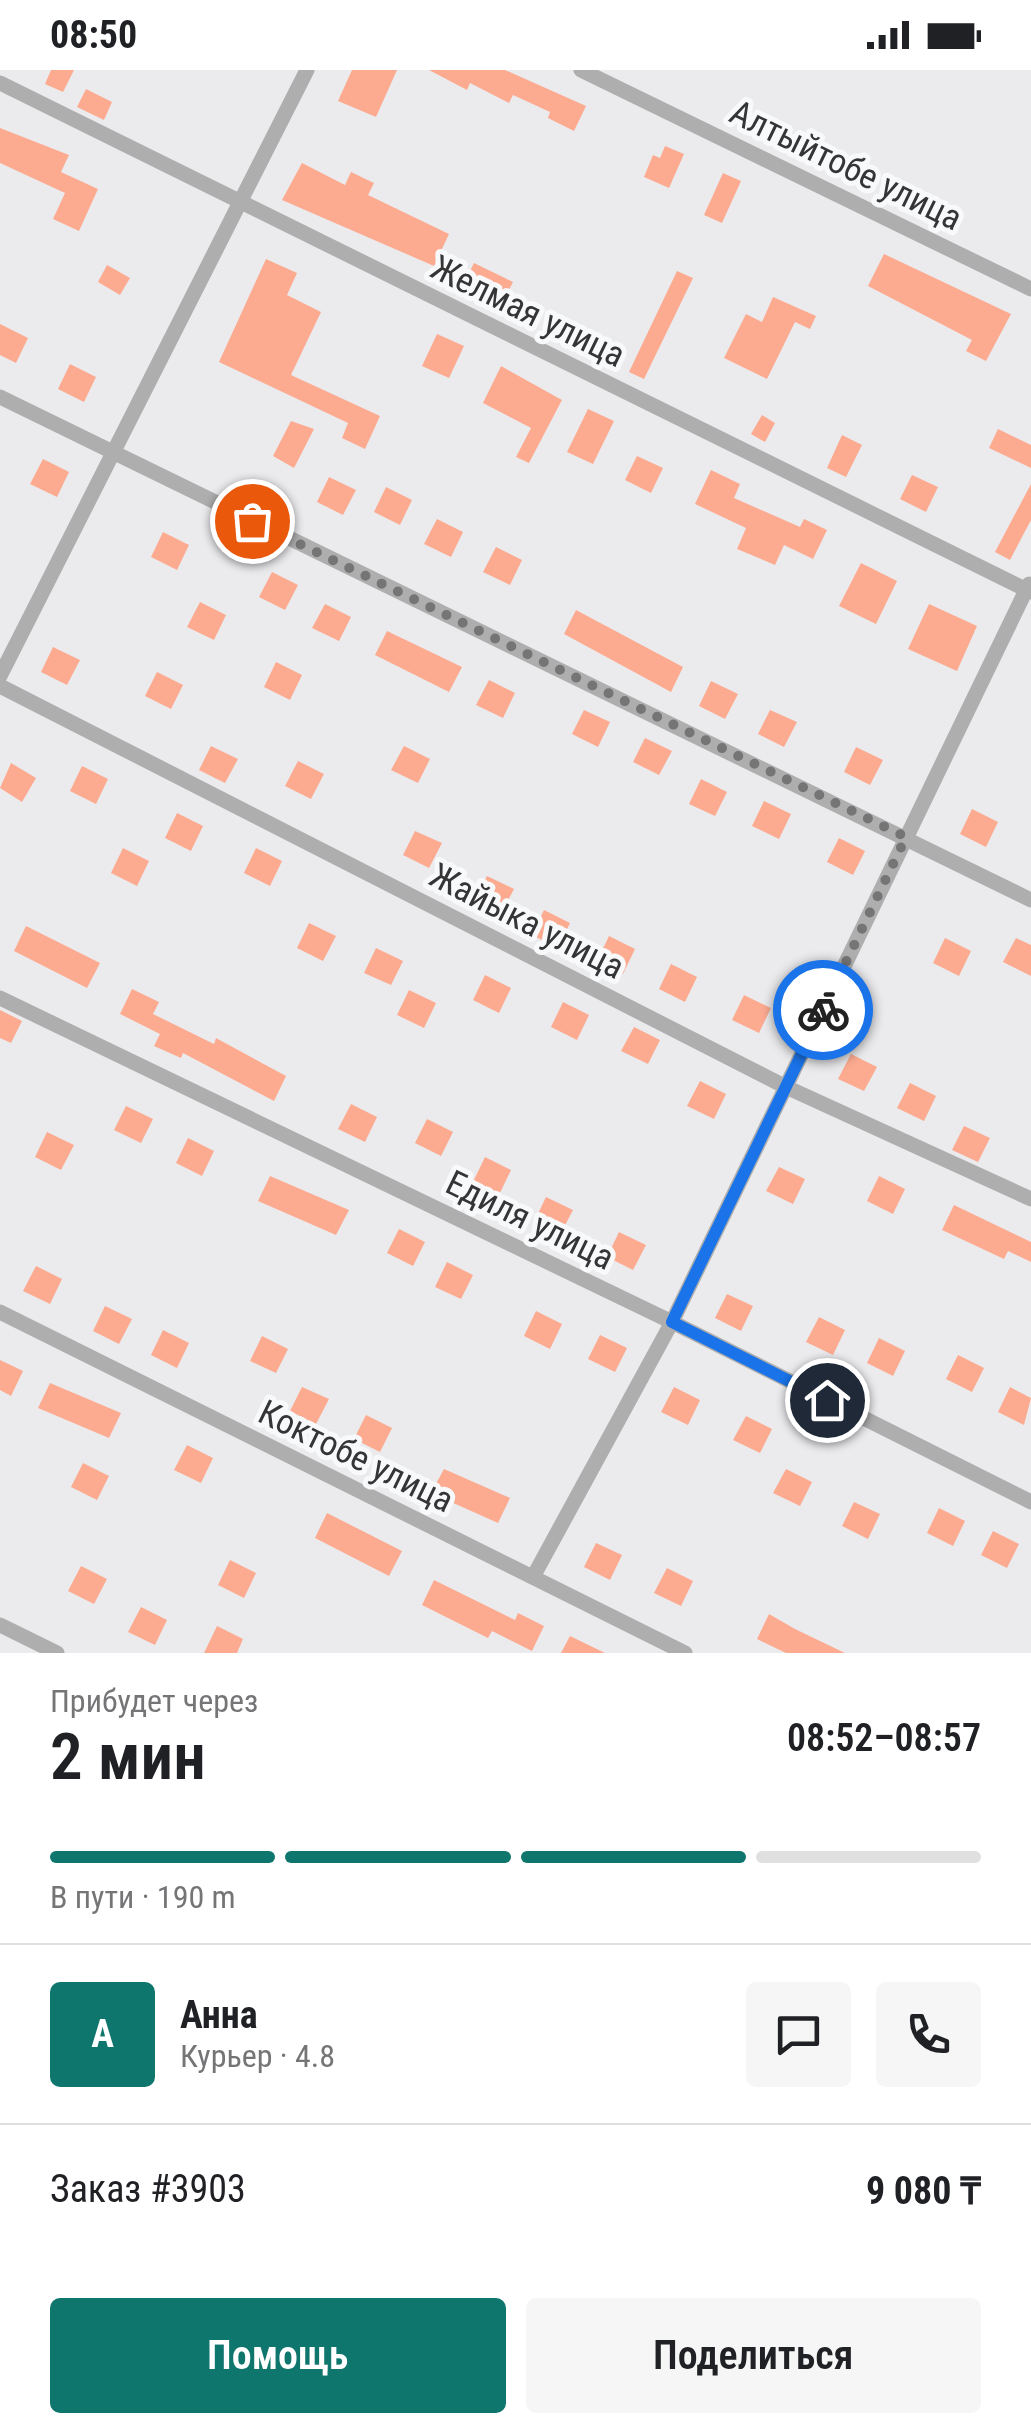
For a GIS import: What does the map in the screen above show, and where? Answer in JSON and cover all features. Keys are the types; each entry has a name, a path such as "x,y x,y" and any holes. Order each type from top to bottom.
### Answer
{"street":[{"path":"0,676 307,70"},
{"name":"Алтыйтобе улица","path":"582,70 1031,288"},
{"name":"Желмая улица","path":"0,83 1030,588"},
{"path":"0,397 1031,900"},
{"path":"532,1577 672,1322 1030,588"},
{"name":"Жайыка улица","path":"0,686 786,1087 1031,1199"},
{"name":"Едиля улица","path":"0,998 672,1322 1031,1502"},
{"name":"Коктобе улица","path":"0,1312 685,1653"},
{"path":"0,1624 57,1653"}],"building":[{"path":"51,70 74,70 63,92 45,84"},
{"path":"352,70 397,70 376,117 338,101"},
{"path":"429,70 505,70 586,106 574,131 548,118 550,112 513,95 509,103 470,83 467,90"},
{"path":"86,89 112,102 104,120 77,107"},
{"path":"0,128 69,155 61,172 98,189 79,231 53,219 65,193 0,163"},
{"path":"665,146 684,154 669,188 644,177 653,155 660,158"},
{"path":"302,163 345,185 351,172 374,183 368,195 449,234 434,266 282,200"},
{"path":"723,173 741,181 722,223 704,215"},
{"path":"884,254 1011,314 986,361 966,351 972,340 868,286"},
{"path":"266,259 297,273 287,295 321,312 291,375 380,416 365,449 342,438 348,423 219,362"},
{"path":"474,263 513,282 499,310 460,291"},
{"path":"107,265 130,278 120,295 98,282"},
{"path":"677,271 693,278 644,379 629,372"},
{"path":"773,297 816,316 810,329 795,322 767,379 724,358 746,314 762,322"},
{"path":"0,324 28,338 16,363 0,355"},
{"path":"437,334 464,346 449,378 422,366"},
{"path":"70,364 96,377 84,402 58,389"},
{"path":"501,366 562,400 529,463 516,457 531,428 483,403"},
{"path":"588,409 614,421 593,464 567,452"},
{"path":"762,415 775,423 765,442 751,434"},
{"path":"291,421 314,429 294,468 273,456"},
{"path":"998,429 1031,445 1031,468 989,448"},
{"path":"842,435 862,445 846,477 827,468"},
{"path":"637,456 663,468 651,493 625,480"},
{"path":"43,459 69,472 57,497 30,484"},
{"path":"711,470 740,484 734,498 800,527 804,519 827,530 813,559 784,545 775,565 737,549 746,528 695,504"},
{"path":"912,475 938,487 926,512 900,499"},
{"path":"329,477 356,490 343,515 317,502"},
{"path":"1031,484 1031,520 1010,560 995,552"},
{"path":"386,487 412,500 400,525 374,512"},
{"path":"437,519 463,532 451,557 424,544"},
{"path":"163,532 189,545 177,570 151,557"},
{"path":"496,547 522,560 510,585 483,572"},
{"path":"861,563 897,581 876,624 839,606"},
{"path":"272,572 298,585 285,610 259,597"},
{"path":"200,602 226,615 214,640 187,627"},
{"path":"325,604 351,617 339,641 312,628"},
{"path":"929,604 977,626 957,671 908,649"},
{"path":"576,610 683,667 671,692 564,634"},
{"path":"387,631 462,667 449,692 375,655"},
{"path":"53,647 80,660 67,685 41,672"},
{"path":"276,662 302,675 290,700 264,687"},
{"path":"157,672 183,685 171,709 145,696"},
{"path":"489,680 515,693 503,718 476,705"},
{"path":"711,681 738,694 725,719 699,706"},
{"path":"584,710 610,722 598,747 572,734"},
{"path":"770,710 797,722 784,747 758,734"},
{"path":"645,738 672,751 659,775 633,762"},
{"path":"211,746 238,759 225,783 199,770"},
{"path":"404,746 430,759 418,783 391,770"},
{"path":"856,747 883,760 870,785 844,772"},
{"path":"298,761 324,774 311,799 285,786"},
{"path":"11,763 36,778 22,802 0,788"},
{"path":"82,766 108,779 96,804 70,791"},
{"path":"701,779 727,792 715,816 689,804"},
{"path":"764,801 791,814 779,839 752,826"},
{"path":"972,809 998,822 986,847 960,834"},
{"path":"177,813 203,826 191,851 165,838"},
{"path":"415,831 442,843 429,868 403,855"},
{"path":"839,838 865,851 853,875 827,862"},
{"path":"123,848 149,861 137,886 111,873"},
{"path":"256,848 282,861 270,886 244,873"},
{"path":"487,876 514,889 501,914 475,901"},
{"path":"544,910 570,923 558,948 532,935"},
{"path":"309,923 336,936 323,961 297,948"},
{"path":"26,926 100,963 87,988 14,951"},
{"path":"609,936 635,949 623,974 597,961"},
{"path":"945,938 971,951 959,976 933,963"},
{"path":"1016,938 1031,945 1031,976 1003,962"},
{"path":"376,948 403,961 391,985 364,973"},
{"path":"671,964 697,977 685,1002 659,989"},
{"path":"485,975 511,988 499,1013 473,1000"},
{"path":"132,989 159,1002 153,1014 214,1044 216,1038 286,1076 274,1101 183,1053 181,1058 154,1046 160,1034 120,1014"},
{"path":"409,990 436,1003 424,1028 397,1015"},
{"path":"744,995 771,1008 759,1033 732,1020"},
{"path":"563,1002 589,1015 577,1040 551,1027"},
{"path":"0,1010 22,1021 11,1043 0,1038"},
{"path":"634,1027 660,1040 648,1064 621,1051"},
{"path":"851,1054 877,1067 864,1091 838,1079"},
{"path":"700,1081 726,1094 714,1119 687,1106"},
{"path":"910,1083 936,1096 924,1121 897,1108"},
{"path":"351,1104 377,1117 365,1142 338,1129"},
{"path":"126,1106 153,1119 141,1143 114,1130"},
{"path":"427,1119 453,1132 441,1156 415,1143"},
{"path":"964,1126 990,1138 978,1162 952,1150"},
{"path":"47,1132 74,1145 61,1170 35,1157"},
{"path":"188,1138 214,1151 202,1176 176,1163"},
{"path":"485,1157 511,1170 499,1195 473,1182"},
{"path":"779,1167 805,1179 793,1204 766,1191"},
{"path":"270,1176 349,1210 336,1235 258,1201"},
{"path":"879,1176 905,1189 893,1214 867,1201"},
{"path":"546,1197 573,1210 560,1235 534,1222"},
{"path":"954,1205 1031,1242 1031,1262 1008,1251 1004,1259 942,1230"},
{"path":"399,1229 425,1242 413,1266 387,1253"},
{"path":"619,1232 646,1245 633,1270 607,1257"},
{"path":"447,1262 473,1275 461,1299 435,1287"},
{"path":"36,1266 62,1279 50,1304 23,1291"},
{"path":"727,1294 753,1306 741,1331 715,1318"},
{"path":"105,1306 132,1319 119,1344 93,1331"},
{"path":"536,1311 562,1324 550,1349 524,1336"},
{"path":"819,1317 845,1330 833,1355 806,1342"},
{"path":"163,1330 189,1343 177,1368 151,1355"},
{"path":"600,1335 627,1348 615,1372 588,1359"},
{"path":"262,1336 288,1349 276,1373 250,1361"},
{"path":"879,1338 905,1351 893,1376 867,1363"},
{"path":"958,1355 984,1368 972,1392 946,1379"},
{"path":"0,1360 23,1371 11,1396 0,1390"},
{"path":"50,1383 121,1413 109,1438 38,1408"},
{"path":"302,1387 329,1399 316,1424 290,1411"},
{"path":"674,1387 700,1400 688,1425 661,1412"},
{"path":"1010,1387 1031,1398 1024,1425 998,1412"},
{"path":"366,1415 392,1428 380,1452 354,1439"},
{"path":"746,1416 772,1429 760,1453 733,1440"},
{"path":"187,1445 213,1458 201,1483 174,1470"},
{"path":"83,1463 109,1476 97,1500 71,1487"},
{"path":"444,1469 510,1498 498,1523 431,1493"},
{"path":"786,1469 812,1482 800,1506 773,1493"},
{"path":"854,1502 880,1514 868,1539 842,1526"},
{"path":"939,1508 965,1521 953,1546 927,1533"},
{"path":"327,1513 402,1551 389,1576 315,1538"},
{"path":"993,1531 1019,1544 1007,1568 981,1555"},
{"path":"596,1543 622,1555 610,1580 584,1567"},
{"path":"230,1560 256,1573 244,1598 218,1585"},
{"path":"81,1566 107,1579 94,1604 68,1591"},
{"path":"667,1568 693,1581 681,1606 654,1593"},
{"path":"434,1580 515,1620 518,1613 544,1626 532,1651 492,1631 488,1638 422,1605"},
{"path":"141,1607 167,1620 155,1645 128,1632"},
{"path":"769,1614 845,1653 786,1653 757,1639"},
{"path":"217,1626 243,1639 237,1653 204,1653"},
{"path":"570,1636 605,1653 561,1653"}],"way so far":[{"path":"252,521 906,837 823,1010"}],"route":[{"path":"823,1010 672,1322 827,1400"}]}
